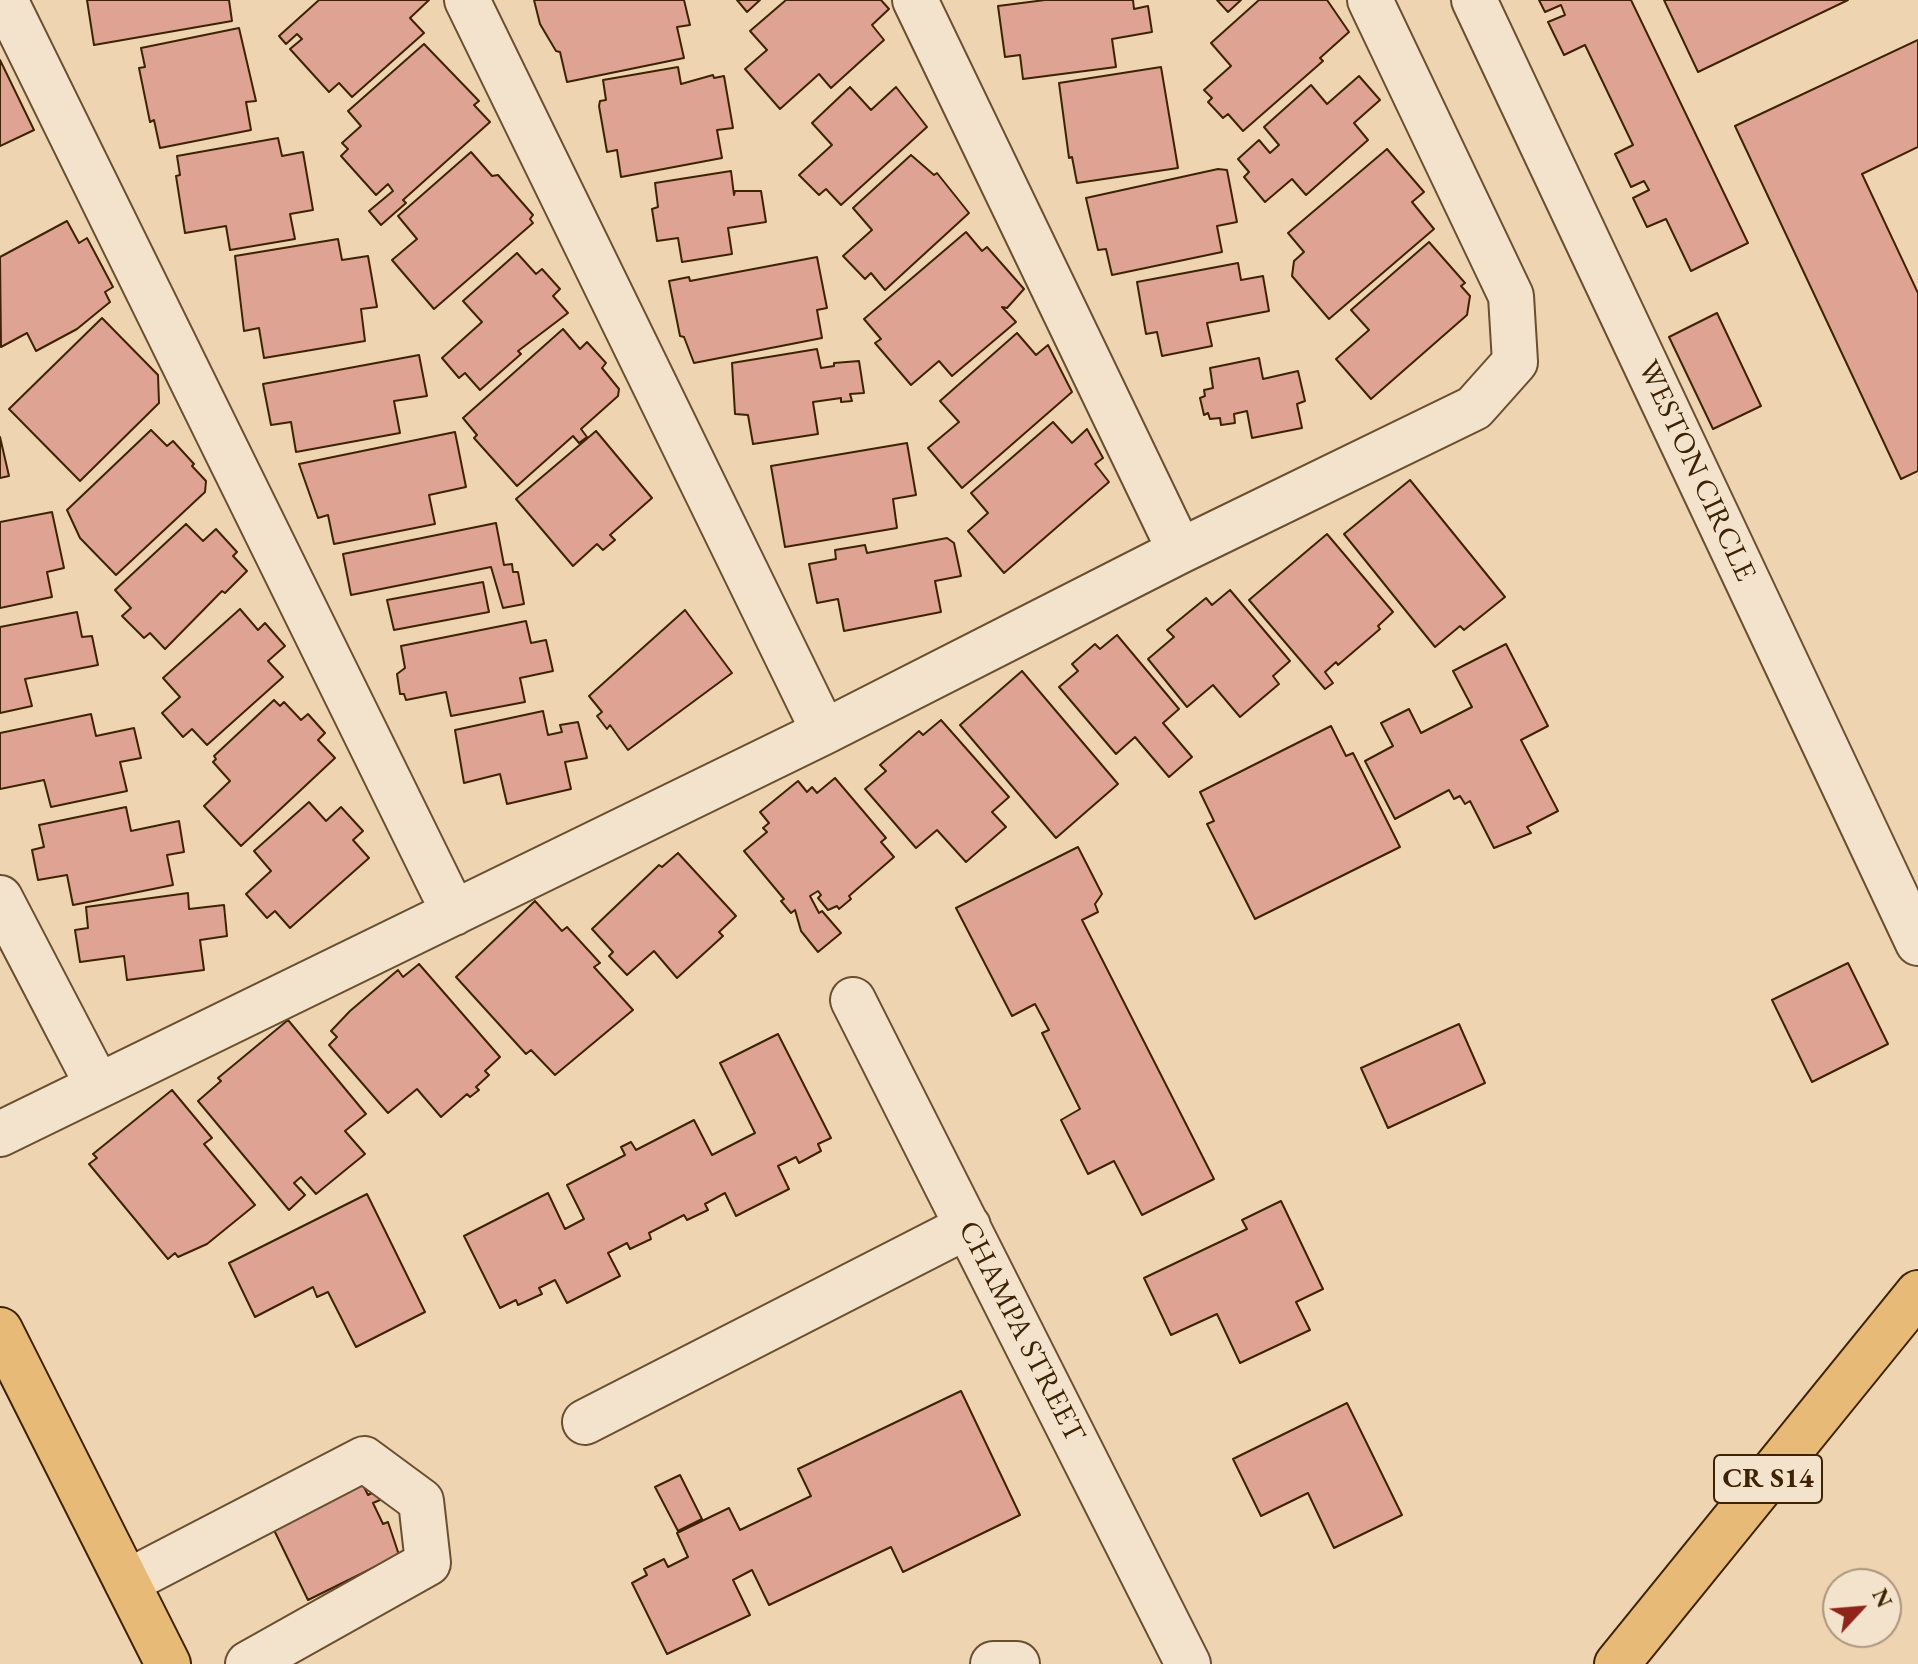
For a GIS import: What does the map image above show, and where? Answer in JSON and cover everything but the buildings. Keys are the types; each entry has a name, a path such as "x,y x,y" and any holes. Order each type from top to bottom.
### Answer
{"main road":[{"name":"CR S14","path":"1617,1664 1918,1293"},
{"path":"0,1330 168,1664"}],"street":[{"path":"5,0 454,913"},
{"path":"467,0 824,732"},
{"path":"915,0 1180,551"},
{"path":"0,1134 824,732 1180,551 1474,408 1515,362 1511,296 1370,0"},
{"name":"WESTON CIRCLE","path":"1474,0 1918,943"},
{"path":"0,898 98,1086"},
{"name":"CHAMPA STREET","path":"853,1000 1188,1664"},
{"path":"585,1422 968,1226"},
{"path":"127,1582 364,1459 421,1501 428,1563 248,1664"},
{"path":"993,1664 1017,1664"}]}
